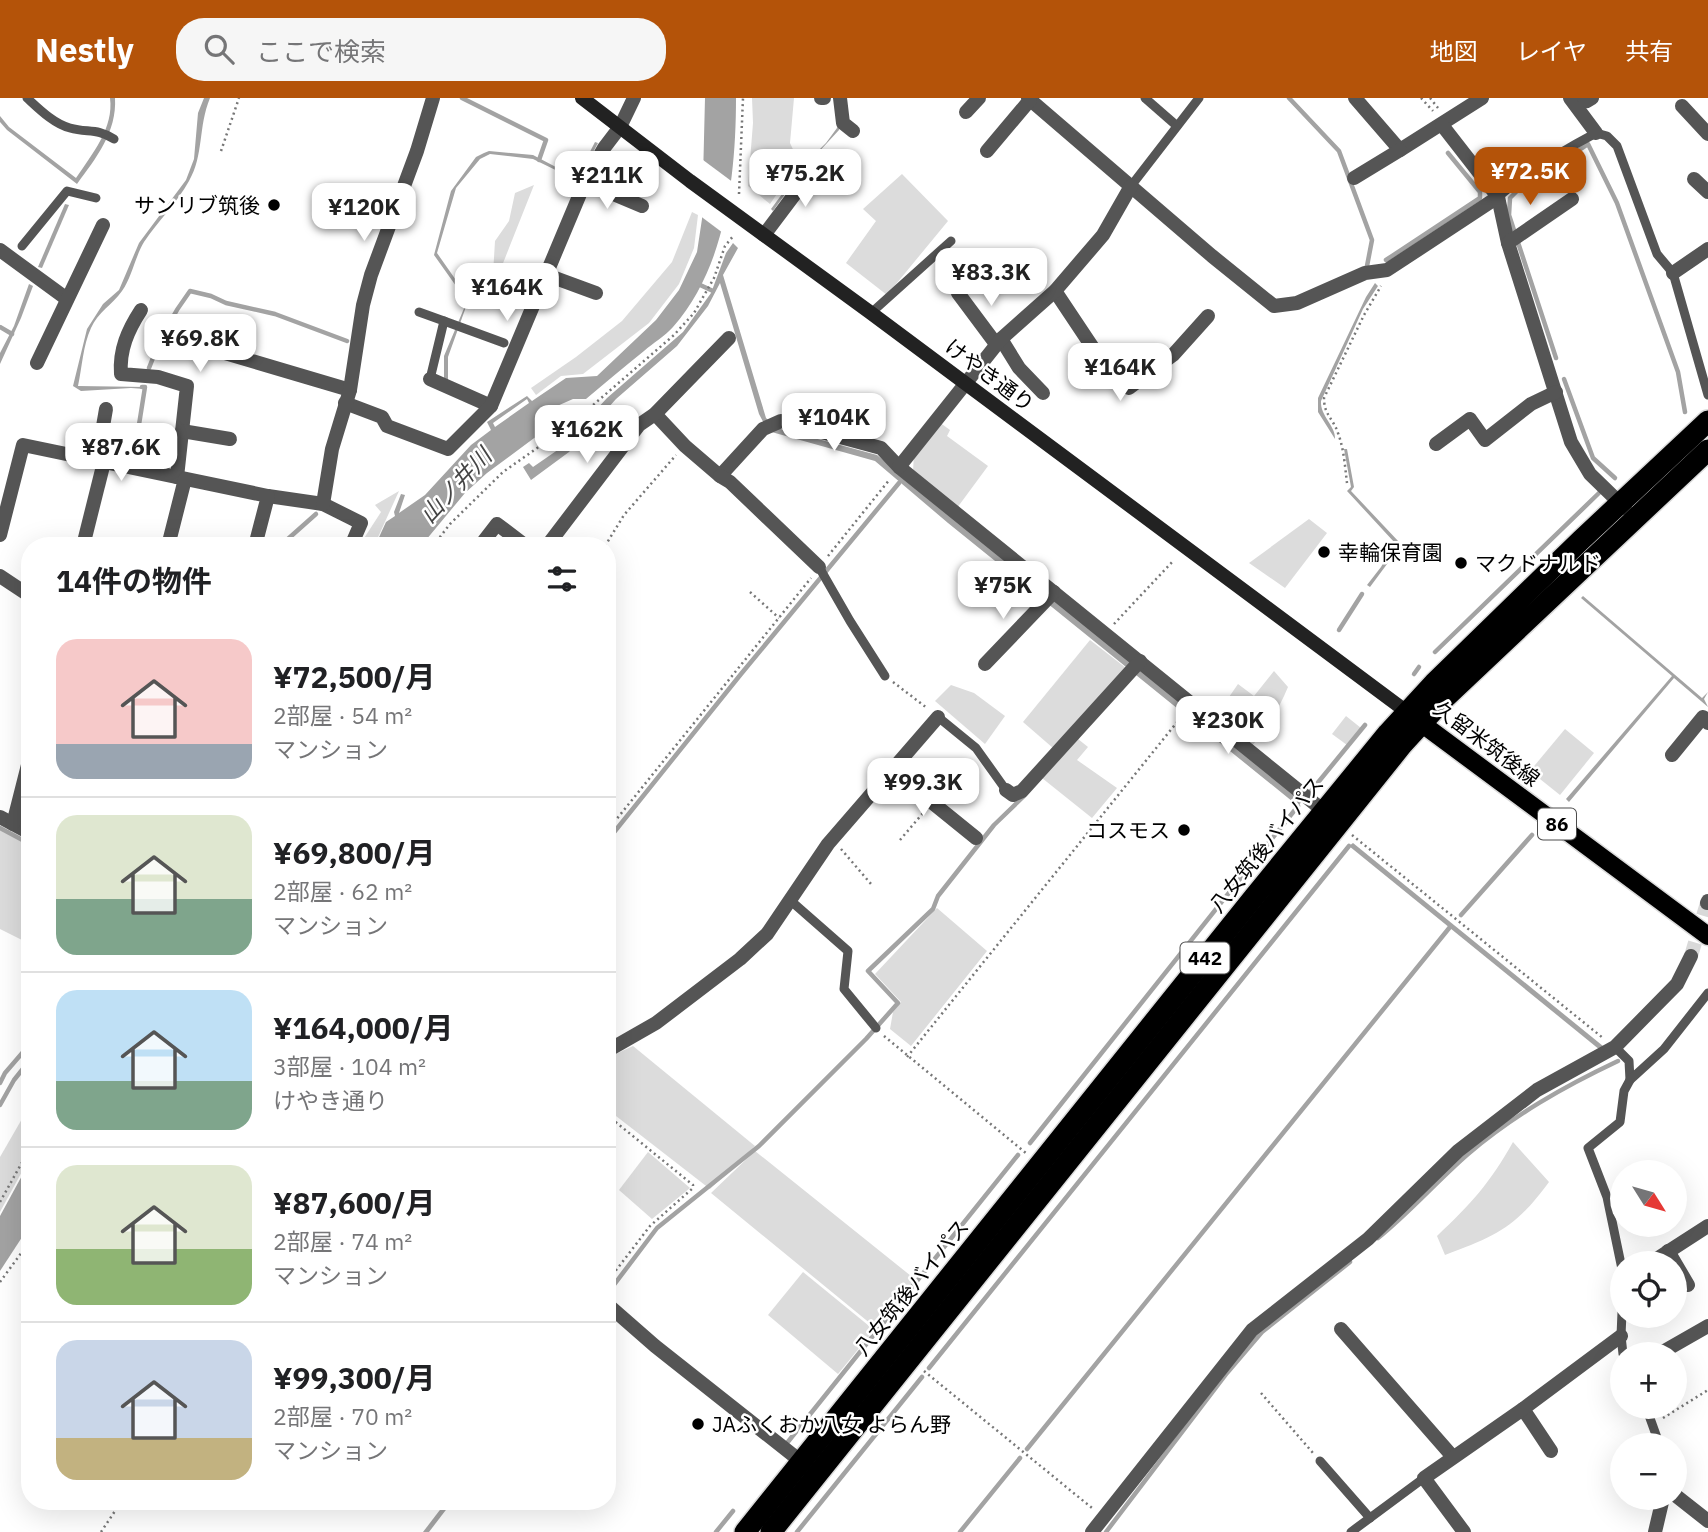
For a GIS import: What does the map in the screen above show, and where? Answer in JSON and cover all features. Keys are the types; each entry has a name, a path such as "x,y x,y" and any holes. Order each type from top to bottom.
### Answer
{"highway":[{"name":"八女筑後バイパス","path":"771,1532 809,1468 1040,1166 1414,717 1628,511 1708,421"},
{"name":"八女筑後バイパス","path":"1628,511 1708,450"},
{"name":"八女筑後バイパス","path":"745,1532 809,1468 909,1359 1332,817"}],"main road":[{"name":"久留米筑後線","path":"1414,717 1708,936"}],"street":[{"path":"323,504 332,449 347,396 360,318 371,275 417,152 433,98"},
{"name":"けやき通り","path":"582,98 734,214 872,313 1414,717"},
{"path":"208,348 347,396 382,417 387,426 448,449 491,406 585,183 604,148 620,127 634,98"},
{"path":"840,98 843,123 853,131"},
{"path":"966,112 979,98"},
{"path":"1355,98 1400,150"},
{"path":"1354,178 1482,98"},
{"path":"1570,98 1597,133"},
{"path":"1584,98 1587,102 1592,98"},
{"path":"987,151 1029,99 1274,306 1297,303 1365,273 1387,270 1498,197"},
{"path":"1682,106 1708,134"},
{"path":"1442,125 1498,197 1508,243 1572,442 1590,474 1628,511"},
{"path":"764,235 819,162"},
{"path":"1694,179 1708,192"},
{"path":"585,183 642,206"},
{"path":"895,472 998,342 1055,291 1103,235 1132,187"},
{"path":"1508,243 1572,199"},
{"path":"37,363 103,225"},
{"path":"1673,273 1708,249"},
{"path":"0,250 67,299"},
{"path":"547,275 596,293"},
{"path":"1055,291 1093,348 1129,388 1173,355 1208,316"},
{"path":"958,293 1043,393"},
{"path":"141,310 128,330 120,360 121,374 158,377 187,386 181,478 171,537"},
{"path":"554,537 639,425 655,414 729,338"},
{"path":"430,379 491,406"},
{"path":"1436,444 1470,419 1485,440 1531,404 1556,392"},
{"path":"85,537 100,461 106,409"},
{"path":"655,414 685,446 819,567"},
{"path":"720,476 767,426 781,421 881,448 895,472 1050,596 1105,634 1136,666 1332,817"},
{"path":"182,431 230,439"},
{"path":"0,535 23,445 268,496 323,504 361,523 355,537"},
{"path":"257,537 268,496"},
{"path":"487,537 497,524 514,537"},
{"path":"0,576 21,590"},
{"path":"985,664 1050,596"},
{"path":"1006,790 1013,795 1022,791 1136,666"},
{"path":"1672,755 1703,716 1708,723"},
{"path":"616,1046 656,1023 768,934 832,840 938,717"},
{"path":"892,770 976,838"},
{"path":"6,821 21,781"},
{"path":"1092,1532 1252,1330 1368,1239 1458,1151 1537,1090 1615,1048 1677,984 1691,956"},
{"path":"1668,1251 1708,1226"},
{"path":"616,1312 809,1468"},
{"path":"1680,1342 1708,1326"},
{"path":"1341,1329 1453,1457"},
{"path":"1464,1532 1424,1478 1621,1336"},
{"path":"1523,1409 1551,1451"},
{"path":"1687,1505 1708,1521"},
{"path":"1655,1532 1660,1510"}],"lane":[{"path":"27,98 58,123 70,128 101,131 114,139"},
{"path":"1146,98 1177,126"},
{"path":"1132,187 1199,98"},
{"path":"1498,197 1516,182 1597,133 1607,136 1617,146 1657,254 1673,273 1708,395"},
{"path":"22,246 66,191 96,198"},
{"path":"872,313 951,241"},
{"path":"419,312 504,343"},
{"path":"430,379 454,325"},
{"path":"819,567 885,676"},
{"path":"938,717 976,748 1006,790"},
{"path":"791,901 848,950 844,989 876,1028"},
{"path":"1618,1251 1607,1197 1588,1148 1620,1122 1624,1091 1630,1080 1664,1049 1708,993"},
{"path":"1615,1048 1629,1061 1630,1080"},
{"path":"1621,1328 1622,1342"},
{"path":"1651,1419 1656,1433"},
{"path":"1320,1461 1370,1518"},
{"path":"1351,1532 1424,1478"}],"path":[{"path":"221,151 239,98"},
{"path":"739,194 743,98"},
{"path":"440,537 503,472 570,425 674,335 694,313 711,285 725,246 734,235"},
{"path":"1347,483 1342,444 1337,430 1324,410 1324,398 1387,270"},
{"path":"611,537 624,515 685,446"},
{"path":"616,820 895,472"},
{"path":"1105,634 1174,560"},
{"path":"750,592 779,618"},
{"path":"885,676 938,717"},
{"path":"907,1057 1183,714"},
{"path":"900,840 932,802"},
{"path":"1332,817 1615,1048"},
{"path":"832,840 871,884"},
{"path":"876,1028 907,1057 1040,1166"},
{"path":"616,1122 693,1185 693,1188 650,1226 616,1270"},
{"path":"0,1202 21,1164"},
{"path":"0,1282 21,1253"},
{"path":"909,1359 1103,1517"},
{"path":"1653,1424 1708,1390"},
{"path":"1261,1393 1320,1461"},
{"path":"101,1532 116,1510"}],"shaded area":[{"path":"752,98 794,98 790,143 799,162 770,204 748,186 753,123"},
{"path":"902,174 948,221 887,295 846,263 876,221 863,209"},
{"path":"534,185 492,291 495,241 509,221 515,193"},
{"path":"692,212 698,215 694,248 679,284 649,323 583,374 561,376 536,395 531,388 622,321 672,262"},
{"path":"939,422 950,430 947,436 988,466 957,508 913,472 914,453"},
{"path":"399,491 378,537 365,537 381,512 375,505"},
{"path":"1309,519 1327,533 1285,588 1249,563"},
{"path":"1090,640 1126,668 1053,748 1023,722"},
{"path":"1274,671 1288,687 1272,718 1252,746 1216,716 1238,684 1254,696"},
{"path":"951,685 974,693 1005,716 985,744 935,701"},
{"path":"1346,716 1361,728 1347,745 1332,734"},
{"path":"1565,729 1594,753 1560,795 1530,771"},
{"path":"1078,739 1088,747 1077,760 1117,788 1092,818 1042,778"},
{"path":"0,829 21,840 21,940 0,929"},
{"path":"937,908 987,951 911,1046 890,1029 893,1012 901,1002 875,974"},
{"path":"633,1046 755,1146 710,1189 616,1116 616,1054"},
{"path":"21,1121 21,1174 0,1212 0,1157"},
{"path":"1513,1142 1549,1182 1526,1210 1504,1228 1479,1242 1445,1255 1437,1236 1479,1192"},
{"path":"755,1151 916,1280 909,1289 903,1286 897,1295 901,1299 877,1329 711,1193"},
{"path":"648,1152 690,1188 652,1219 619,1190"},
{"path":"803,1272 874,1330 838,1374 768,1315"}],"water":[{"path":"110,98 115,98 115,110 109,133 77,184 0,122 0,116 9,127 76,178 105,130 109,120"},
{"path":"204,98 210,98 194,171 179,197 144,242 122,291 94,322 86,342 78,386 146,387 81,391 73,386 87,329 103,304 119,290 139,243 186,180 194,159 198,113"},
{"name":"山ノ井川","path":"705,98 736,98 734,158 724,219 705,277 691,303 673,327 586,399 573,399 548,410 557,421 487,473 465,493 428,537 379,537 386,522 395,516 401,494 405,495 399,513 425,495 471,445 491,430 487,422 527,396 532,401 566,378 597,376 656,320 679,290 697,252 702,219","holes":["527,399 529,403 495,427 493,423"]},
{"path":"836,115 839,130 803,169 773,211 771,209 802,167 837,128"},
{"path":"595,142 598,143 576,180 533,159 490,154 480,159 456,188 437,253 458,283 467,304 448,357 448,380 444,380 444,356 465,306 456,286 434,255 451,191 476,157 489,151 533,155 573,176 578,175"},
{"path":"65,204 69,205 42,268 38,267"},
{"path":"733,243 738,248 723,275 766,418 777,428 877,455 1303,800 1298,806 875,461 768,431 759,414 720,283 708,306 677,346 616,399 569,452 531,480 523,467 529,463 533,467 562,447 607,398 683,332 711,293 726,253"},
{"path":"1375,283 1378,286 1363,309 1321,401 1335,439 1318,412 1318,398"},
{"path":"29,284 33,286 0,364 0,353 14,326"},
{"path":"1344,449 1347,449 1354,487 1351,491 1399,542 1393,556 1370,587 1367,585 1395,543 1347,491 1351,487"},
{"path":"1583,596 1702,698 1708,692 1704,699 1708,707 1674,678 1569,802 1566,799 1672,676 1581,598"},
{"path":"1353,843 1603,1046 1600,1050 1349,846"},
{"path":"21,1178 21,1239 0,1271 0,1216"},
{"path":"440,1510 446,1510 429,1532 423,1532"}],"pier":[{"path":"699,157 734,183 723,233 699,215"}],"waterway":[{"path":"462,98 546,140 539,160"},
{"path":"1289,98 1339,151 1372,240 1367,266"},
{"path":"1556,358 1509,215 1510,198 1588,144 1617,203 1678,372 1685,412"},
{"path":"1386,260 1480,198 1480,192 1448,153"},
{"path":"698,284 713,291"},
{"path":"149,368 166,328 190,291 226,303 275,314 347,341"},
{"path":"0,327 12,334"},
{"path":"1564,379 1593,458 1615,478"},
{"path":"134,456 145,387 142,387"},
{"path":"616,830 899,483"},
{"path":"1435,652 1599,493"},
{"path":"290,537 316,514"},
{"path":"1339,630 1362,594"},
{"path":"1414,674 1419,667"},
{"path":"1311,791 1365,725"},
{"path":"616,1282 657,1228 759,1146 866,1039 898,1003 868,971 933,909 938,896 994,825 1024,796"},
{"path":"1030,1143 1298,806"},
{"path":"0,828 21,839"},
{"path":"1461,915 1532,835"},
{"path":"929,1368 1349,846"},
{"path":"1027,1449 1450,927"},
{"path":"0,1083 21,1054"},
{"path":"1378,1238 1468,1154 1503,1127 1558,1092 1618,1061"},
{"path":"0,1105 21,1071"},
{"path":"787,1443 1018,1155"},
{"path":"1106,1532 1227,1373 1262,1332 1350,1262"},
{"path":"797,1532 922,1377"},
{"path":"960,1532 1020,1458"},
{"path":"716,1532 733,1511"}],"tunnel":[{"path":"1691,956 1707,903"}],"place":[{"name":"サンリブ筑後","path":"274,205"},
{"name":"幸輪保育園","path":"1324,552"},
{"name":"マクドナルド","path":"1461,563"},
{"name":"コスモス","path":"1184,830"},
{"name":"JAふくおか八女 よらん野","path":"698,1424"}]}
